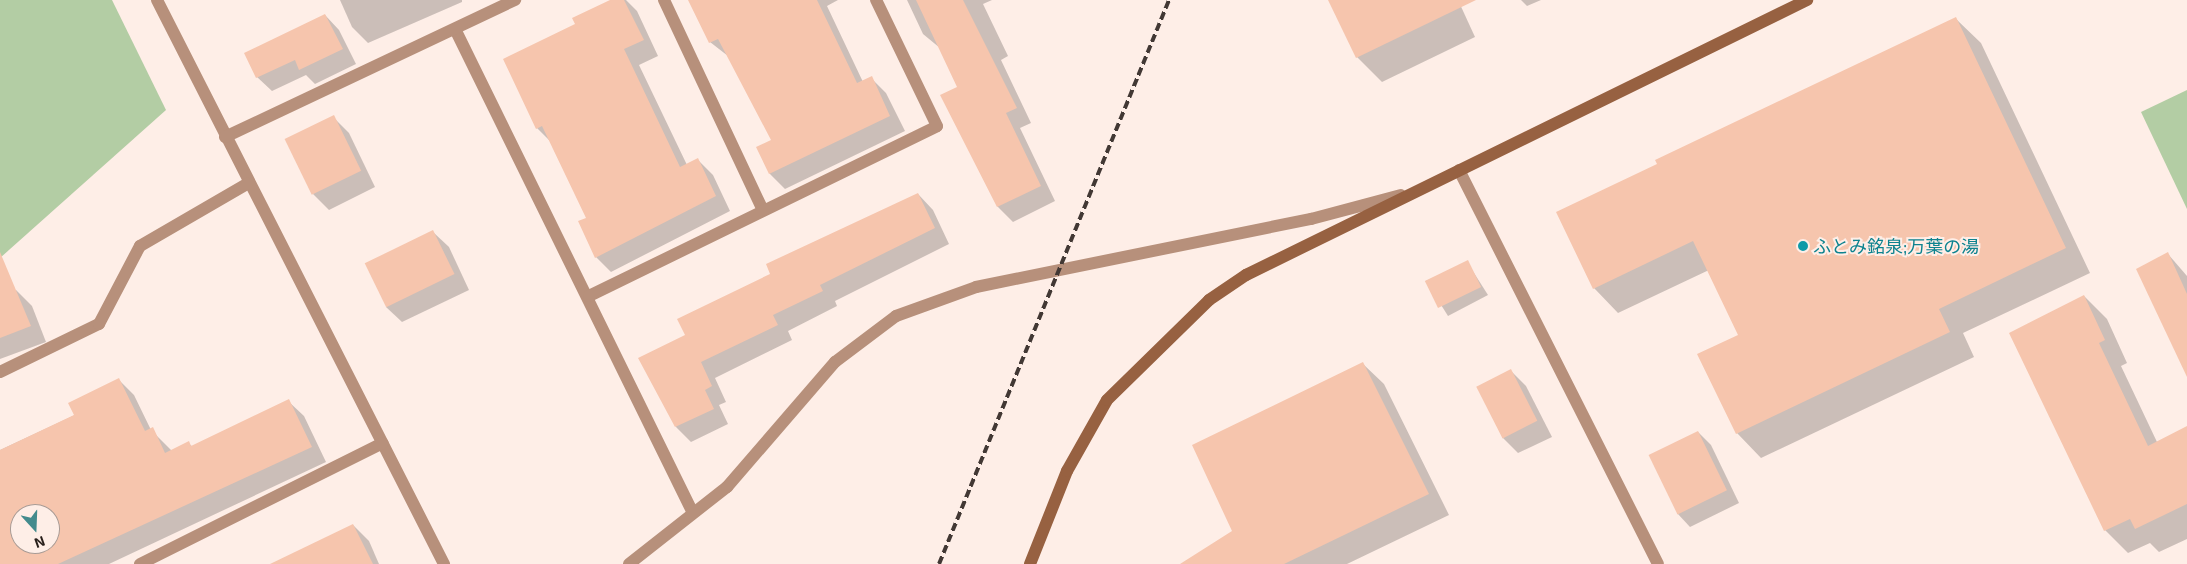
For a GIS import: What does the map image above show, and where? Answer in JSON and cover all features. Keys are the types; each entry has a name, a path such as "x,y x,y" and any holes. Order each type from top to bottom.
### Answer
{"street":[{"path":"157,0 247,184 383,443 444,564"},
{"path":"225,137 515,0"},
{"path":"664,0 763,210"},
{"path":"589,296 937,126 876,0"},
{"path":"1030,564 1090,426 1127,376 1209,300 1246,275 1806,0"},
{"path":"455,28 589,296 693,513"},
{"path":"1459,170 1658,564"},
{"path":"0,372 99,324 140,246 247,184"},
{"path":"629,564 727,487 835,362 864,336 924,303 1003,281 1311,219 1420,190"},
{"path":"140,564 383,443"}],"green space":[{"path":"0,0 112,0 166,110 0,258"},
{"path":"2187,90 2187,209 2141,112"}],"building":[{"path":"610,0 624,0 644,40 624,49 680,167 698,158 716,196 595,258 578,221 586,218 542,126 536,129 503,59 575,24 572,18"},
{"path":"688,0 817,0 857,83 872,76 890,116 769,174 756,147 771,140 718,39 709,43"},
{"path":"916,0 963,0 1017,108 1006,113 1041,186 997,207 940,95 957,87"},
{"path":"1328,0 1476,0 1356,58"},
{"path":"325,14 343,49 299,70 295,60 256,78 244,53"},
{"path":"1956,17 2066,248 1939,309 1950,332 1736,434 1697,354 1738,335 1693,241 1593,289 1556,212 1657,164 1655,160"},
{"path":"334,115 361,171 312,195 285,139"},
{"path":"918,193 935,228 820,285 823,291 773,315 778,325 701,362 712,386 705,390 714,409 675,427 638,358 685,335 677,319 770,274 766,264"},
{"path":"433,230 454,274 386,307 365,263"},
{"path":"0,252 31,326 0,338"},
{"path":"2168,252 2187,294 2187,377 2136,269"},
{"path":"1468,260 1481,287 1438,308 1425,281"},
{"path":"2084,295 2105,340 2099,343 2148,446 2187,426 2187,504 2135,529 2130,519 2104,531 2009,333"},
{"path":"1363,362 1429,494 1284,564 1180,564 1232,531 1192,445"},
{"path":"1511,369 1537,421 1503,438 1476,387"},
{"path":"119,378 145,431 153,427 165,453 189,441 191,446 289,399 312,447 58,564 0,564 0,450 74,415 68,403"},
{"path":"1698,431 1727,490 1677,514 1649,455"},
{"path":"353,524 373,564 270,564"}],"railway":[{"path":"939,564 1169,0"}],"place":[{"name":"ふとみ銘泉;万葉の湯","path":"1803,246"}]}
